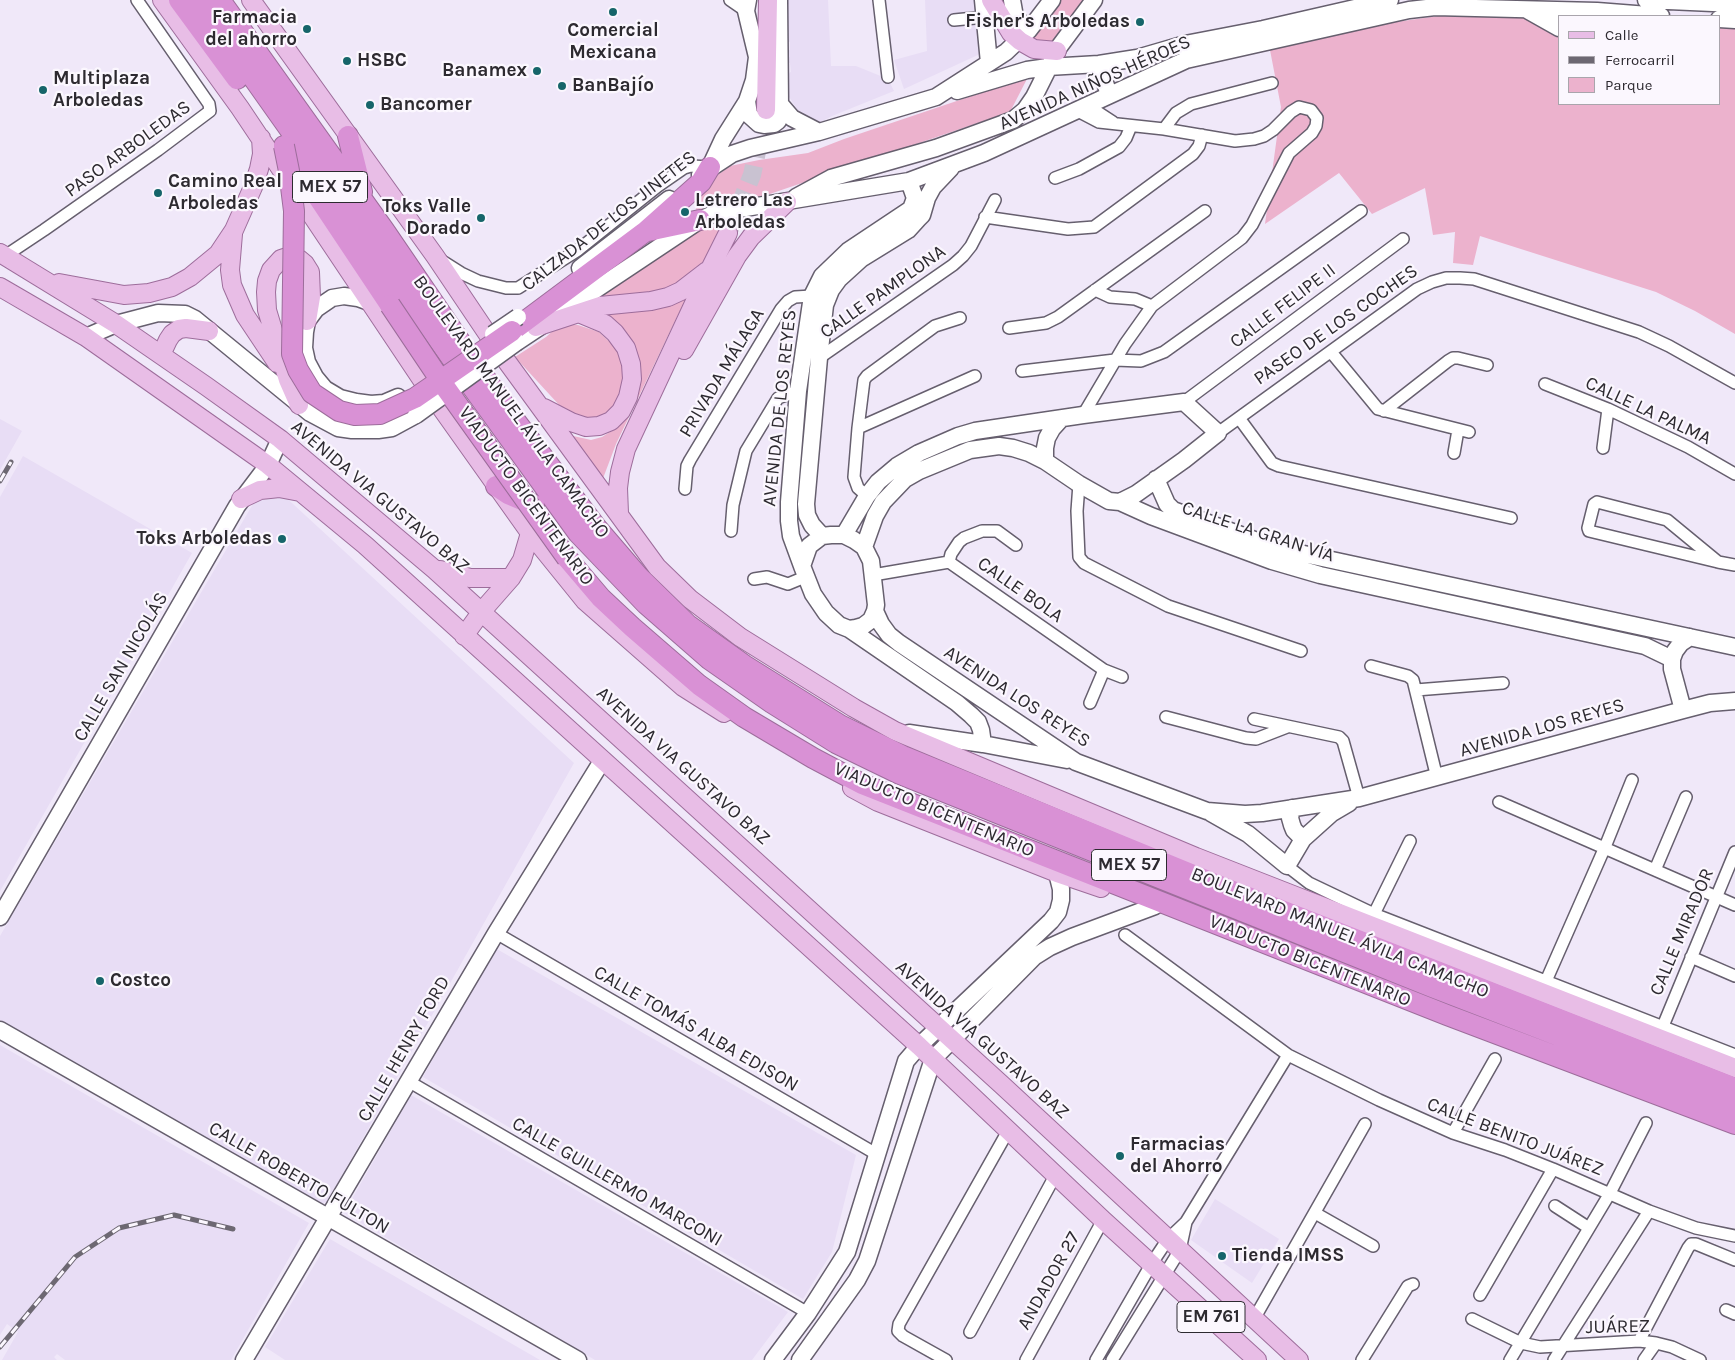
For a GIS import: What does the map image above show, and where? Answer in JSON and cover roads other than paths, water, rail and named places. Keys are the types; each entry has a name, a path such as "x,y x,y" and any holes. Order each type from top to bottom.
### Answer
{"highway":[{"name":"VIADUCTO BICENTENARIO","path":"179,0 248,93 446,386 567,558 601,598 699,685 744,717 813,758 862,784 890,796 1447,1015 1735,1124"},
{"name":"BOULEVARD MANUEL ÁVILA CAMACHO","path":"198,0 462,373 578,533 646,604 709,659 772,703 836,743 900,774 1432,987 1735,1104"},
{"name":"BOULEVARD MANUEL ÁVILA CAMACHO","path":"220,0 365,204 476,365 596,527 638,577 688,625 744,665 840,725 944,774 1244,895 1735,1088"},
{"path":"348,136 365,204"},
{"path":"284,146 294,211 292,354 298,370 312,393 339,411 355,415 380,414 415,398 516,330 646,231 701,182 710,167"},
{"path":"646,231 700,220"},
{"path":"496,486 534,506 563,512"}],"main road":[{"path":"162,0 260,138 432,395 530,533 585,601 683,688 790,755 878,802 1058,873 1155,906 1735,1133"},
{"name":"BOULEVARD MANUEL ÁVILA CAMACHO","path":"251,0 435,256 498,348 657,567 690,599 740,637 854,708 895,731 1196,857 1735,1068"},
{"path":"768,0 773,107"},
{"path":"991,0 1011,33 1024,35 1034,49 1057,50"},
{"path":"46,280 124,295 148,293 172,287 190,277 218,254 234,230 259,169 262,154 260,138"},
{"path":"662,374 683,352 737,256 751,238 787,202"},
{"path":"234,230 230,270 234,292 244,315 288,380"},
{"path":"618,513 618,488 624,456 638,422 728,233"},
{"name":"AVENIDA VIA GUSTAVO BAZ","path":"2,254 116,324 280,439 434,568 1002,1085 1299,1360"},
{"path":"299,405 288,380 272,332 266,301 267,281 271,270 281,259 287,257 299,259 310,272 311,297 307,321"},
{"path":"536,328 600,306 651,302 668,297 693,283 711,267"},
{"path":"0,287 86,337 268,465 365,545 919,1046 1103,1220 1158,1269"},
{"path":"541,406 571,422 586,427 599,426 611,421 621,411 628,397 632,380 631,364 626,348 615,333 605,324 581,314"},
{"path":"161,354 168,340 179,329 209,331"},
{"path":"240,499 260,490 279,488 302,492"},
{"path":"464,636 522,560 530,533"},
{"path":"434,568 470,578 510,578"},
{"name":"EM 761","path":"1158,1269 1239,1351 1257,1360"}],"street":[{"name":"PASO ARBOLEDAS","path":"2,254 44,230 208,113 211,106 137,0"},
{"path":"435,256 461,273 478,281 506,288 518,288 578,250 658,186 684,168 691,166 710,167 723,139 747,101 754,80 758,57 747,5 730,0"},
{"path":"747,101 749,115 758,124 764,125 778,122 780,117 773,107 779,0"},
{"path":"879,0 888,76"},
{"path":"983,0 989,63"},
{"path":"1012,0 1015,17 1024,35"},
{"name":"CALZADA DE LOS JINETES","path":"86,337 116,324 158,313 185,314 195,319 299,405 319,419 338,428 352,430 392,428 416,415 710,167 732,154 750,148 819,132 936,97 1006,52 1024,35 1052,0"},
{"name":"CALZADA DE LOS JINETES","path":"307,321 304,348 306,362 325,389 340,398 356,402 384,403 405,394 516,330 536,328 700,220 715,213 787,202 831,178 936,148 1012,120 1025,110 1034,97 1057,50 1094,0"},
{"name":"AVENIDA NIÑOS HÉROES","path":"936,97 1008,75 1048,67 1099,64 1137,58 1184,44 1263,29 1390,0"},
{"path":"1646,0 1735,4"},
{"name":"AVENIDA NIÑOS HÉROES","path":"787,202 909,181 1016,139 1186,60 1409,10 1435,7 1596,9 1652,15"},
{"path":"1525,9 1558,27"},
{"path":"954,20 985,17"},
{"path":"1720,20 1735,20"},
{"path":"1099,64 1109,95"},
{"path":"1164,129 1176,113 1191,104 1272,84"},
{"path":"773,107 819,132"},
{"path":"1082,108 1099,122 1164,129 1235,141 1254,140 1264,136 1299,107 1311,110 1317,118 1316,126 1312,133 1289,153 1252,224 1242,238 1152,306 1114,360 1083,415"},
{"path":"1055,178 1079,169 1119,147 1124,143 1130,126"},
{"path":"985,217 1068,229 1094,226 1193,154 1199,146 1202,135"},
{"name":"AVENIDA DE LOS REYES","path":"803,571 791,536 789,502 798,391 812,296 822,276 848,251 907,213 953,165"},
{"path":"909,181 921,198"},
{"name":"AVENIDA DE LOS REYES","path":"822,536 807,515 806,504 825,305 839,279 861,259 908,230 922,215 921,198"},
{"name":"CALLE PAMPLONA","path":"819,358 953,265 971,246 995,200"},
{"path":"1009,328 1046,323 1052,320 1205,211"},
{"path":"1022,371 1114,360 1142,361 1164,352 1360,211"},
{"name":"CALLE FELIPE II","path":"1184,402 1403,239"},
{"name":"PASEO DE LOS COCHES","path":"1120,502 1136,494 1156,480 1417,289 1432,282 1460,278 1474,279 1639,332 1735,383"},
{"path":"1095,290 1110,297 1135,299 1152,306"},
{"path":"307,321 316,309 332,298 344,296 372,303"},
{"name":"PRIVADA MÁLAGA","path":"685,489 687,466 690,460 781,309 788,301 795,297 812,296"},
{"path":"867,496 858,488 854,477 863,384 866,376 935,326 960,318"},
{"path":"1331,352 1378,409 1463,431 1454,453"},
{"path":"1384,412 1453,358 1487,365"},
{"path":"858,428 975,376"},
{"name":"CALLE LA PALMA","path":"1545,384 1608,409 1688,447 1735,474"},
{"path":"731,531 733,505 746,451 778,398 798,391"},
{"path":"844,535 867,496 878,482 897,466 919,453 958,436 975,431 1184,402 1218,433"},
{"path":"1604,448 1608,409"},
{"path":"1197,414 1203,445"},
{"path":"1239,418 1272,463 1279,466 1511,518"},
{"path":"1045,461 1047,438 1061,419"},
{"name":"CALLE SAN NICOLÁS","path":"0,917 240,499 268,465 280,439"},
{"name":"CALLE LA GRAN VÍA","path":"864,548 876,516 884,502 905,479 956,455 999,446 1029,453 1109,501 1120,502 1227,546 1272,561 1312,573 1645,646 1672,659"},
{"name":"CALLE LA GRAN VÍA","path":"1156,480 1167,504 1173,510 1276,548 1735,647"},
{"path":"1079,484 1077,511 1079,557 1084,563 1168,606 1301,651"},
{"path":"1718,562 1667,520 1597,502 1594,504 1588,528 1589,531 1718,562 1735,565"},
{"path":"949,562 951,554 959,542 982,531 997,531 1016,545"},
{"path":"754,579 769,577 788,584 803,571 809,546 822,536 844,535 864,548 871,562 875,611 871,620 863,626 848,629 839,626 826,613 813,594 803,571"},
{"name":"CALLE BOLA","path":"873,575 949,562 1104,670 1122,677"},
{"name":"AVENIDA LOS REYES","path":"875,611 885,630 899,643 1076,762 1207,811 1254,814 1360,798 1710,703 1735,701"},
{"name":"AVENIDA LOS REYES","path":"848,629 957,703 978,722 984,744"},
{"path":"1683,710 1672,669 1672,659 1675,651 1690,637"},
{"path":"1371,666 1411,678 1416,690 1437,778"},
{"path":"1090,703 1104,670"},
{"path":"1416,690 1502,683"},
{"path":"1166,717 1256,739 1287,727"},
{"path":"1254,719 1339,737 1343,741 1360,798"},
{"path":"895,731 984,744 1076,762"},
{"name":"CALLE HENRY FORD","path":"249,1358 328,1217 496,933 602,761"},
{"path":"1546,981 1605,847 1632,780"},
{"path":"1655,870 1686,797"},
{"name":"AVENIDA LOS REYES","path":"1287,866 1303,839 1343,805 1360,798"},
{"path":"1499,802 1735,905"},
{"path":"1292,808 1290,818 1294,830 1303,839"},
{"name":"BOULEVARD MANUEL ÁVILA CAMACHO","path":"1207,811 1248,834 1309,883 1374,914 1735,1055"},
{"path":"1374,914 1410,841"},
{"name":"CALLE MIRADOR","path":"1662,1026 1735,852"},
{"path":"800,1360 857,1280 867,1261 933,1059 945,1034 1058,912 1061,889 1058,873"},
{"path":"773,1360 808,1313 847,1252 903,1068 912,1054 919,1046 945,1034 1034,957 1050,947 1155,906"},
{"name":"CALLE TOMÁS ALBA EDISON","path":"496,933 878,1155"},
{"name":"CALLE BENITO JUÁREZ","path":"1125,935 1288,1055 1379,1100 1452,1133 1506,1150 1610,1193 1648,1211 1696,1228 1735,1236"},
{"path":"1691,957 1735,976"},
{"name":"CALLE ROBERTO FULTON","path":"0,1030 578,1360"},
{"path":"1096,1360 1174,1245 1186,1222 1288,1055"},
{"path":"1452,1133 1495,1059"},
{"name":"CALLE GUILLERMO MARCONI","path":"408,1082 808,1313"},
{"path":"1510,1360 1610,1193 1646,1122"},
{"path":"1254,1319 1365,1124"},
{"path":"946,1360 903,1336 898,1331 899,1324 1008,1131"},
{"path":"1480,1295 1553,1169"},
{"path":"970,1332 1056,1174"},
{"path":"1555,1206 1589,1228"},
{"path":"1554,1360 1648,1211"},
{"path":"1315,1213 1373,1246"},
{"name":"ANDADOR 27","path":"1026,1360 1103,1220"},
{"path":"1112,1360 1158,1269 1186,1222"},
{"path":"1639,1341 1691,1244 1696,1244 1735,1260"},
{"path":"1362,1360 1408,1286 1413,1284"},
{"name":"JUÁREZ","path":"1472,1319 1521,1343 1540,1348 1639,1341 1672,1347 1700,1360"},
{"path":"1644,1360 1656,1343"}],"tunnel":[{"path":"728,233 752,175 766,110"}],"railway":[{"path":"0,481 11,462"},
{"path":"0,1347 75,1257 119,1228 174,1215 233,1229"}],"place":[{"name":"Comercial Mexicana","path":"613,12"},
{"name":"Fisher's Arboledas","path":"1140,22"},
{"name":"Farmacia del ahorro","path":"307,29"},
{"name":"HSBC","path":"347,61"},
{"name":"Banamex","path":"537,71"},
{"name":"BanBajío","path":"562,86"},
{"name":"Multiplaza Arboledas","path":"43,90"},
{"name":"Bancomer","path":"370,105"},
{"name":"Camino Real Arboledas","path":"158,193"},
{"name":"Letrero Las Arboledas","path":"685,212"},
{"name":"Toks Valle Dorado","path":"481,218"},
{"name":"Toks Arboledas","path":"282,539"},
{"name":"Costco","path":"100,981"},
{"name":"Farmacias del Ahorro","path":"1120,1156"},
{"name":"Tienda IMSS","path":"1222,1256"}]}
